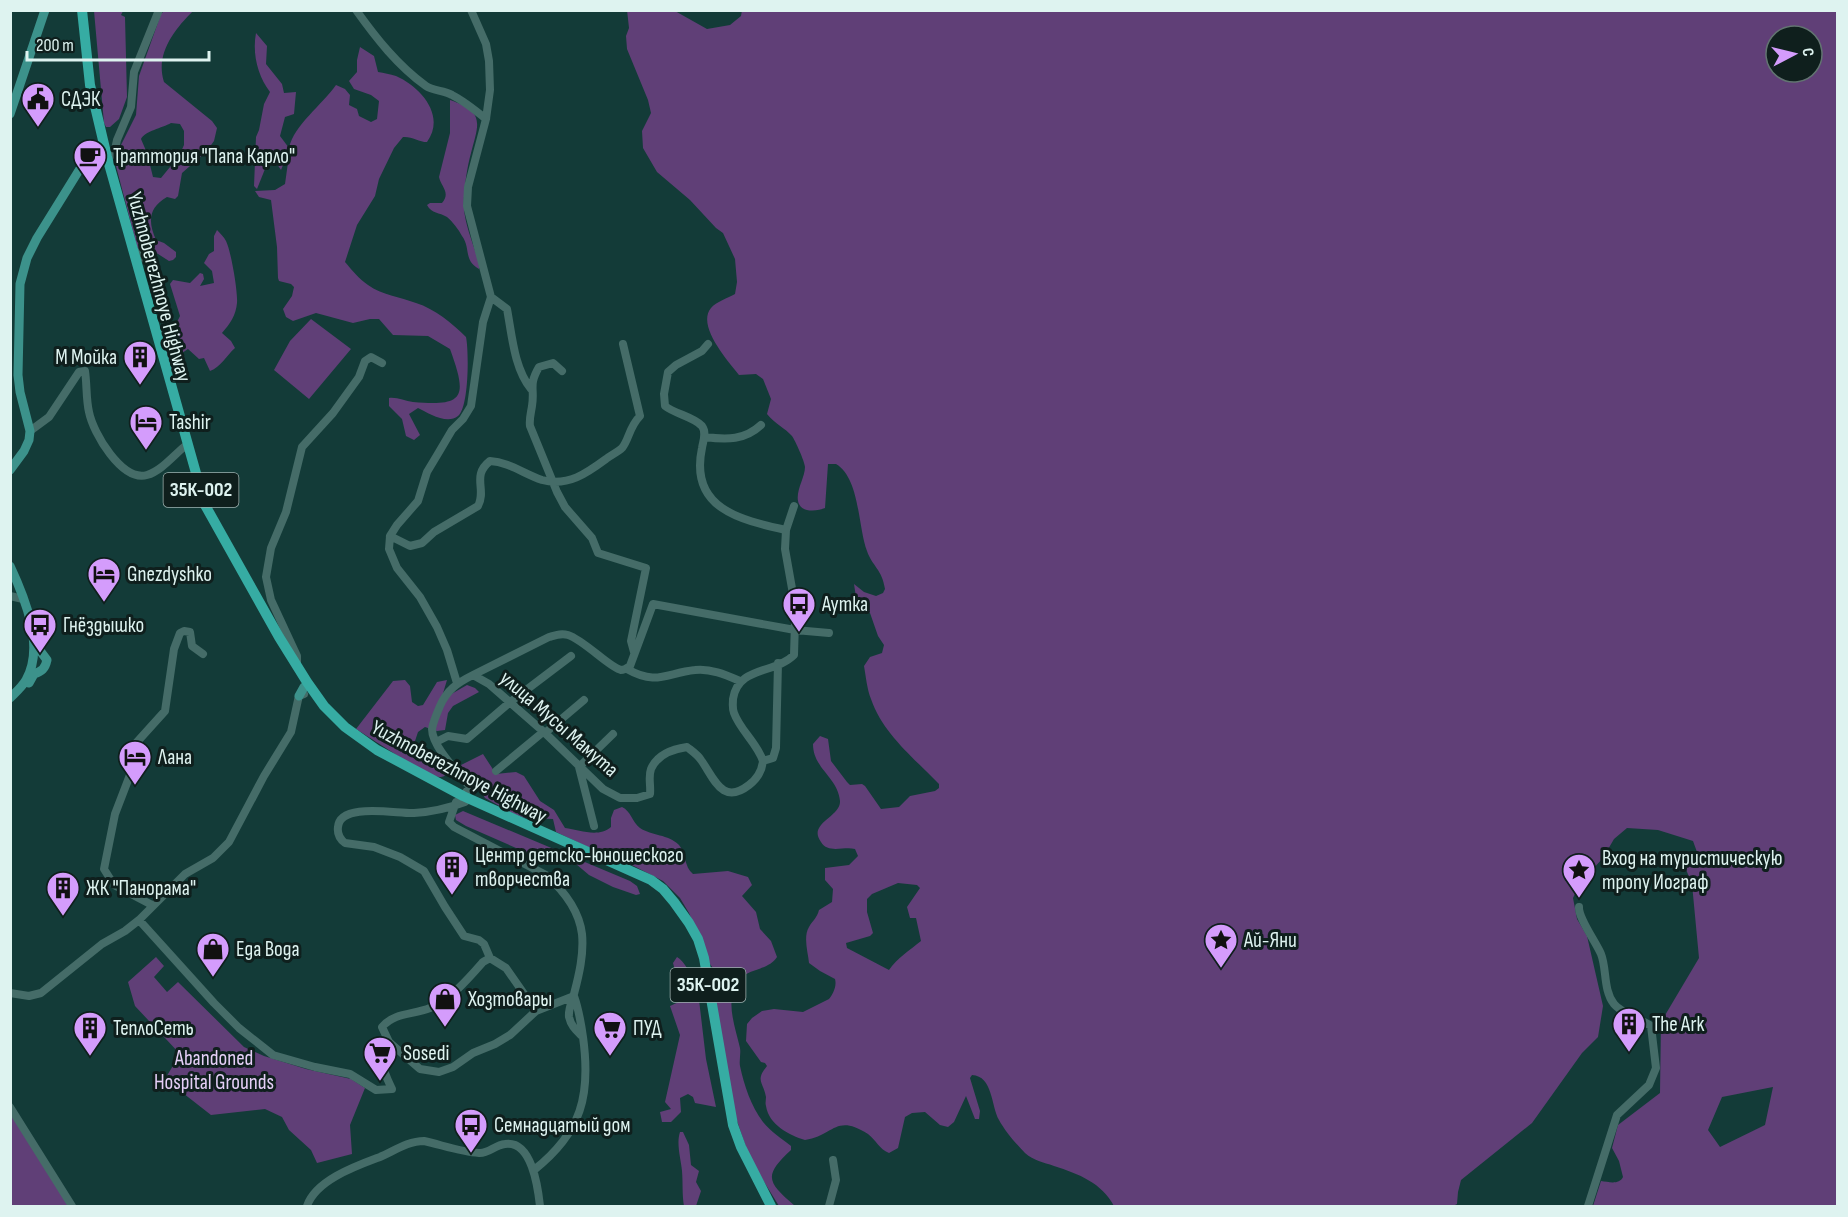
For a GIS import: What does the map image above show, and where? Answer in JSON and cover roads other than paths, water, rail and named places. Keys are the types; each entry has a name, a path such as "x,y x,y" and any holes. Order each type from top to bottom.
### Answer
{"highway":[{"name":"Yuzhnoberezhnoye Highway","path":"80,10 90,85 201,508 302,694 367,749 458,799 632,876 659,894 670,906 685,927 699,962 729,1129 737,1151 764,1206"},
{"name":"Yuzhnoberezhnoye Highway","path":"80,10 85,80 205,505 298,666"},
{"name":"35К-002","path":"298,666 324,706 345,727 376,750 458,799"},
{"name":"Yuzhnoberezhnoye Highway","path":"458,799 551,836 651,880 674,902 698,939 704,958 733,1125 746,1157 771,1206"}],"main road":[{"path":"10,114 45,10"},
{"path":"10,470 30,440 18,375 20,284 27,258 86,159 92,155 108,156"},
{"path":"10,566 23,599 35,644 29,684 10,703"},
{"path":"10,698 32,673 44,669 47,660 35,644"}],"street":[{"path":"108,156 131,107 134,72 159,10"},
{"path":"356,10 383,45 411,74 428,88 442,90 453,95 486,119"},
{"path":"457,683 437,627 420,597 397,568 389,549 390,536 418,501 427,472 438,452 471,406 483,322 492,297 467,206 468,187 489,106 489,61 486,44 471,10"},
{"path":"492,297 507,309 518,363 524,381 531,389"},
{"path":"390,536 410,546 422,543 434,532 478,506 481,500 479,475 483,466 490,461 501,462 542,480 553,481 582,477 623,447 632,424 640,416 623,344"},
{"path":"708,344 702,351 676,364 668,372 665,406 704,428 705,437 701,449 700,467 703,485 715,504 730,514 786,530"},
{"path":"298,666 297,656 271,600 266,577 271,549 286,512 302,447 333,413 359,377 365,361 371,357 382,363"},
{"path":"562,371 553,363 539,367 533,377 530,426 565,507 592,538 598,553 646,568 631,641 634,654"},
{"path":"30,431 49,417 79,372 85,371 89,413 107,452 124,468 142,476 150,474 184,447"},
{"path":"705,437 722,439 744,437 761,425"},
{"path":"778,663 777,747 773,758 763,761 732,710 735,688 740,681 778,663 788,660 794,655 793,594 785,549 786,530 794,506"},
{"path":"10,596 23,599"},
{"path":"627,669 653,604 795,630 829,633"},
{"path":"152,905 114,885 104,870 109,838 115,814 130,775 137,742 165,711 174,649 180,633 190,632 192,646 203,654"},
{"path":"473,675 549,637 560,634 582,643 614,667 621,670 627,669 654,679 695,669 710,670 740,681"},
{"path":"571,656 509,703 467,739 448,736 436,742 470,787 458,799 449,822 454,827 546,875 559,886 570,902 582,933 581,963 569,1009 574,1029 582,1036"},
{"name":"улица Мусы Мамута","path":"436,742 432,730 438,709 446,693 457,683 473,675 489,684 544,732 579,767 611,794 620,798 637,798 650,794 651,769 662,755 674,749 687,747 700,758 718,787 732,792 752,783 763,767 763,761"},
{"path":"10,993 29,996 41,993 102,944 139,920 185,874 213,858 229,842 264,776 291,732 302,694"},
{"path":"496,771 584,700"},
{"path":"594,826 579,767 613,734"},
{"path":"458,799 415,813 354,812 341,818 338,824 339,838 345,843 374,846 424,871 465,936 484,944 490,958 506,968 536,1011"},
{"path":"1579,907 1579,913 1602,958 1605,981 1614,1004 1651,1026 1656,1068 1649,1085 1617,1115 1588,1206"},
{"path":"139,920 214,1003 239,1028 273,1055 350,1074 376,1090 392,1089 382,1068 382,1058 389,1042"},
{"path":"490,958 444,999 430,1008 389,1019 382,1027 389,1042 420,1070 439,1072 453,1067 473,1053 495,1044 536,1011 574,996"},
{"path":"534,1170 563,1140 581,1110 586,1081 579,1012 574,996"},
{"path":"560,1002 569,1009"},
{"path":"10,1107 72,1206"},
{"path":"307,1206 315,1193 354,1166 416,1141 480,1153 504,1144 512,1144 519,1148 534,1170 540,1206"},
{"path":"829,1206 836,1180 833,1160"}],"place":[{"name":"СДЭК","path":"38,128"},
{"name":"Траттория \"Папа Карло\"","path":"90,185"},
{"name":"М Мойка","path":"140,386"},
{"name":"Tashir","path":"146,451"},
{"name":"Gnezdyshko","path":"104,603"},
{"name":"Аутка","path":"799,633"},
{"name":"Гнёздышко","path":"40,654"},
{"name":"Лана","path":"135,786"},
{"name":"Центр детско-юношеского творчества","path":"452,896"},
{"name":"Вход на туристическую тропу Иограф","path":"1579,899"},
{"name":"ЖК \"Панорама\"","path":"63,917"},
{"name":"Ай-Яни","path":"1221,969"},
{"name":"Еда Вода","path":"213,978"},
{"name":"Хозтовары","path":"445,1028"},
{"name":"The Ark","path":"1629,1053"},
{"name":"ТеплоСеть","path":"90,1057"},
{"name":"ПУД","path":"610,1057"},
{"name":"Sosedi","path":"380,1082"},
{"name":"Семнадцатый дом","path":"471,1154"}],"park label":[{"name":"Abandoned Hospital Grounds","path":"214,1070"}]}
